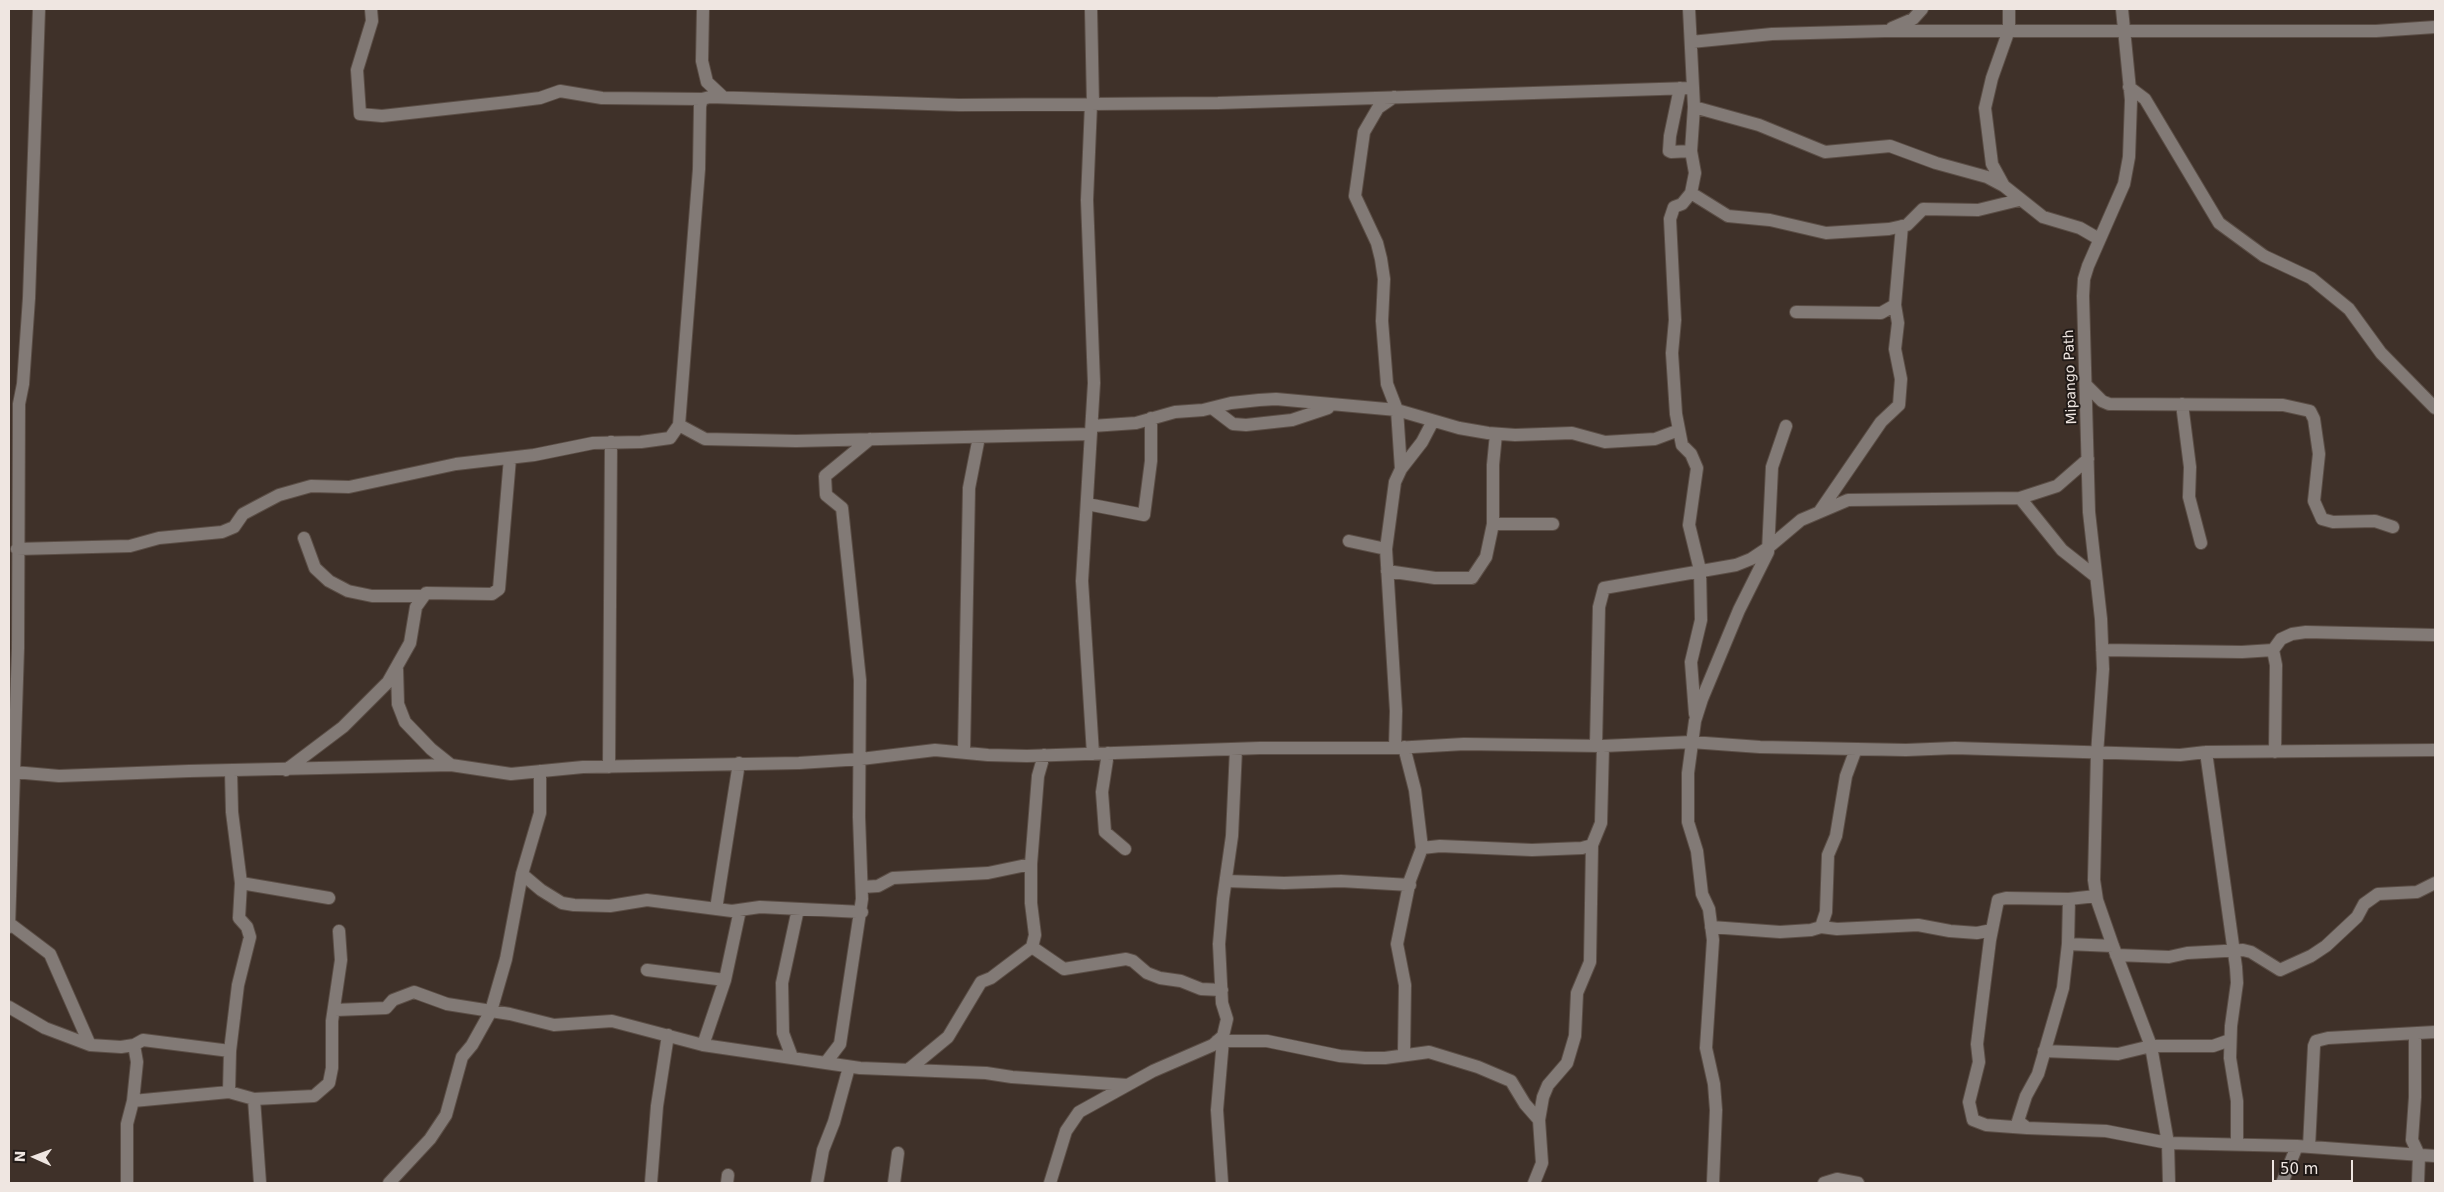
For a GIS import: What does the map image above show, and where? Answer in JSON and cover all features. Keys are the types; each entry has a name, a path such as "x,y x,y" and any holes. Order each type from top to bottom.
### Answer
{"street":[{"path":"9,928 18,648 19,404 23,384 29,298 39,9"},
{"path":"371,9 372,21 357,70 360,114 382,116 540,98 560,91 602,98 702,99 722,96 959,104 1092,104 1218,103 1686,88"},
{"path":"703,9 702,61 706,82 722,96"},
{"path":"1091,9 1092,104 1087,200 1092,323 1091,430 1082,581 1093,754"},
{"path":"1689,9 1691,42 1686,88 1670,136 1670,150 1671,152 1691,151"},
{"path":"1885,31 1913,19 1922,9"},
{"path":"2004,186 1992,164 1985,108 1992,78 2009,30 2009,9"},
{"name":"Mipango Path","path":"2122,9 2131,125 2127,173 2084,278 2089,512 2102,650 2094,880 2096,896 2114,951 2151,1046 2168,1143 2169,1183"},
{"path":"1691,42 1772,34 1885,31 2123,29 2376,31 2435,27"},
{"path":"2129,87 2145,99 2218,223 2258,252 2311,278 2349,309 2381,353 2435,408"},
{"path":"1686,88 1694,107 1691,151 1695,173 1691,193 1682,204 1674,207 1670,220 1675,320 1672,353 1679,430 1682,445 1690,454 1697,468 1690,525 1700,570 1701,620 1691,662 1695,722"},
{"path":"1394,97 1378,108 1364,132 1355,196 1370,233 1377,243 1381,259 1384,288 1382,321 1387,384 1397,410 1401,468"},
{"path":"18,550 130,546 159,538 222,532 234,527 244,514 279,495 311,486 349,487 456,464 510,458 593,443 665,440 673,436 679,425 702,99"},
{"path":"1694,107 1759,125 1825,152 1890,146 1936,163 1987,177 2004,186 2043,218 2080,228 2099,239"},
{"path":"1691,193 1728,216 1770,220 1826,233 1908,225 1923,209 1978,210 2020,200"},
{"path":"1818,513 1882,422 1899,406 1901,379 1895,350 1898,322 1895,304 1902,226"},
{"path":"1796,312 1881,313 1895,304"},
{"path":"2086,386 2102,401 2109,404 2283,405 2310,411 2314,419 2319,454 2314,501 2322,520 2333,522 2375,521 2393,527"},
{"path":"679,425 705,439 796,441 979,437 1091,430 1136,423 1175,412 1212,408 1231,403 1276,400 1397,410 1459,428 1496,434 1572,433 1605,442 1655,439 1679,430"},
{"path":"1231,403 1233,424"},
{"path":"2182,404 2190,467 2189,498 2201,543"},
{"path":"1212,408 1233,424 1261,424 1292,420 1333,406"},
{"path":"1087,504 1144,515 1151,461 1151,418"},
{"path":"1404,1054 1405,985 1397,944 1410,885 1422,848 1415,790 1399,747 1386,548 1395,482 1401,468 1422,442 1433,421"},
{"path":"1713,1183 1716,1110 1714,1084 1706,1048 1712,940 1709,908 1702,894 1696,851 1688,822 1688,773 1691,742 1702,699 1739,610 1769,547 1772,467 1786,426"},
{"path":"1387,571 1435,578 1472,578 1486,557 1493,524 1493,465 1496,434"},
{"path":"964,752 969,488 979,437"},
{"path":"827,1062 840,1044 858,924 862,912 862,887 859,817 861,759 860,680 842,508 826,495 825,476 870,439"},
{"path":"609,767 611,442"},
{"path":"304,538 315,568 329,581 348,591 372,596 422,596 430,592 492,594 499,589 510,458"},
{"path":"1534,1183 1542,1163 1539,1120 1544,1093 1565,1066 1573,1045 1576,993 1590,962 1592,845 1601,823 1599,607 1604,588 1625,586 1700,570 1736,565 1752,559 1801,520 1848,500 2020,498 2057,486 2088,459"},
{"path":"2020,498 2062,550 2095,576"},
{"path":"1493,524 1553,524"},
{"path":"1350,541 1386,548"},
{"path":"286,770 350,721 388,682 410,643 416,607 422,596"},
{"path":"2274,752 2276,664 2273,650 2281,639 2292,634 2306,632 2435,635"},
{"path":"2102,650 2242,652 2273,650"},
{"path":"397,669 398,704 405,722 431,749 451,765"},
{"path":"14,772 59,776 451,765 511,774 609,767 799,763 861,759 935,750 988,755 1044,755 1464,744 1599,745 1691,742 1760,747 1856,749 1954,748 2097,754 2180,755 2206,752 2435,750"},
{"path":"1222,1183 1217,1110 1220,1041 1227,1019 1222,1003 1220,944 1232,836 1236,749"},
{"path":"1821,927 1826,912 1828,855 1836,836 1846,776 1856,749"},
{"path":"2206,752 2238,983 2230,1040 2230,1067 2237,1101 2239,1125 2237,1144"},
{"path":"1108,753 1102,792 1105,832 1125,849"},
{"path":"908,1070 948,1037 981,982 991,978 1032,947 1035,935 1031,903 1031,864 1038,776 1044,755"},
{"path":"716,909 739,763"},
{"path":"229,1092 230,1051 238,985 250,937 247,927 239,918 241,883 232,812 231,771"},
{"path":"389,1183 430,1139 446,1115 462,1057 472,1045 492,1010 506,959 522,874 540,812 540,771"},
{"path":"1422,848 1440,846 1532,850 1582,848 1592,845"},
{"path":"862,887 878,886 893,878 988,873 1031,864"},
{"path":"522,874 541,890 562,902 574,905 610,906 647,900 716,909 740,910 760,907 862,912"},
{"path":"1226,881 1284,884 1341,881 1410,885"},
{"path":"241,883 329,898"},
{"path":"2068,944 2169,957 2233,949 2251,952 2280,970 2326,946 2357,917 2364,904 2378,894 2417,892 2435,883"},
{"path":"2096,896 2069,899 2006,898 1998,900 1992,930 1977,1044 1979,1062 1969,1102 1973,1120 1986,1125 2106,1131 2168,1143 2303,1146 2435,1156"},
{"path":"2027,1128 2018,1121 2026,1096 2038,1074 2063,988 2068,944 2069,899"},
{"path":"703,1045 725,980 740,910"},
{"path":"792,1057 783,1033 782,983 798,910"},
{"path":"9,923 50,954 90,1045"},
{"path":"1711,927 1780,932 1811,930 1821,927 1837,930 1918,925 1968,932 1992,930"},
{"path":"134,1101 229,1092 254,1099 314,1096 329,1083 341,960 339,931"},
{"path":"1032,947 1064,969 1126,959 1133,961 1147,973 1160,978 1181,981 1201,989 1222,990"},
{"path":"647,970 725,980"},
{"path":"335,1010 386,1008 393,1000 414,992 448,1004 492,1010 554,1025 612,1021 703,1045 849,1066 986,1073 1012,1077 1127,1085"},
{"path":"9,1007 45,1028 90,1045 121,1047 134,1045 143,1040 230,1051"},
{"path":"2282,1183 2303,1146 2316,1041 2328,1038 2435,1032"},
{"path":"2415,1034 2415,1097 2412,1140 2419,1155 2418,1183"},
{"path":"651,1183 656,1112 668,1035"},
{"path":"1050,1183 1066,1130 1071,1121 1091,1104 1220,1041 1268,1040 1340,1056 1377,1059 1429,1052 1478,1067 1511,1081 1525,1104 1539,1120"},
{"path":"2044,1051 2118,1054 2151,1046 2212,1046 2230,1040"},
{"path":"127,1183 127,1124 134,1101 137,1062 134,1045"},
{"path":"817,1183 823,1150 834,1122 849,1066"},
{"path":"254,1099 260,1183"},
{"path":"894,1183 898,1153"},
{"path":"1824,1183 1837,1180 1858,1183"}]}
